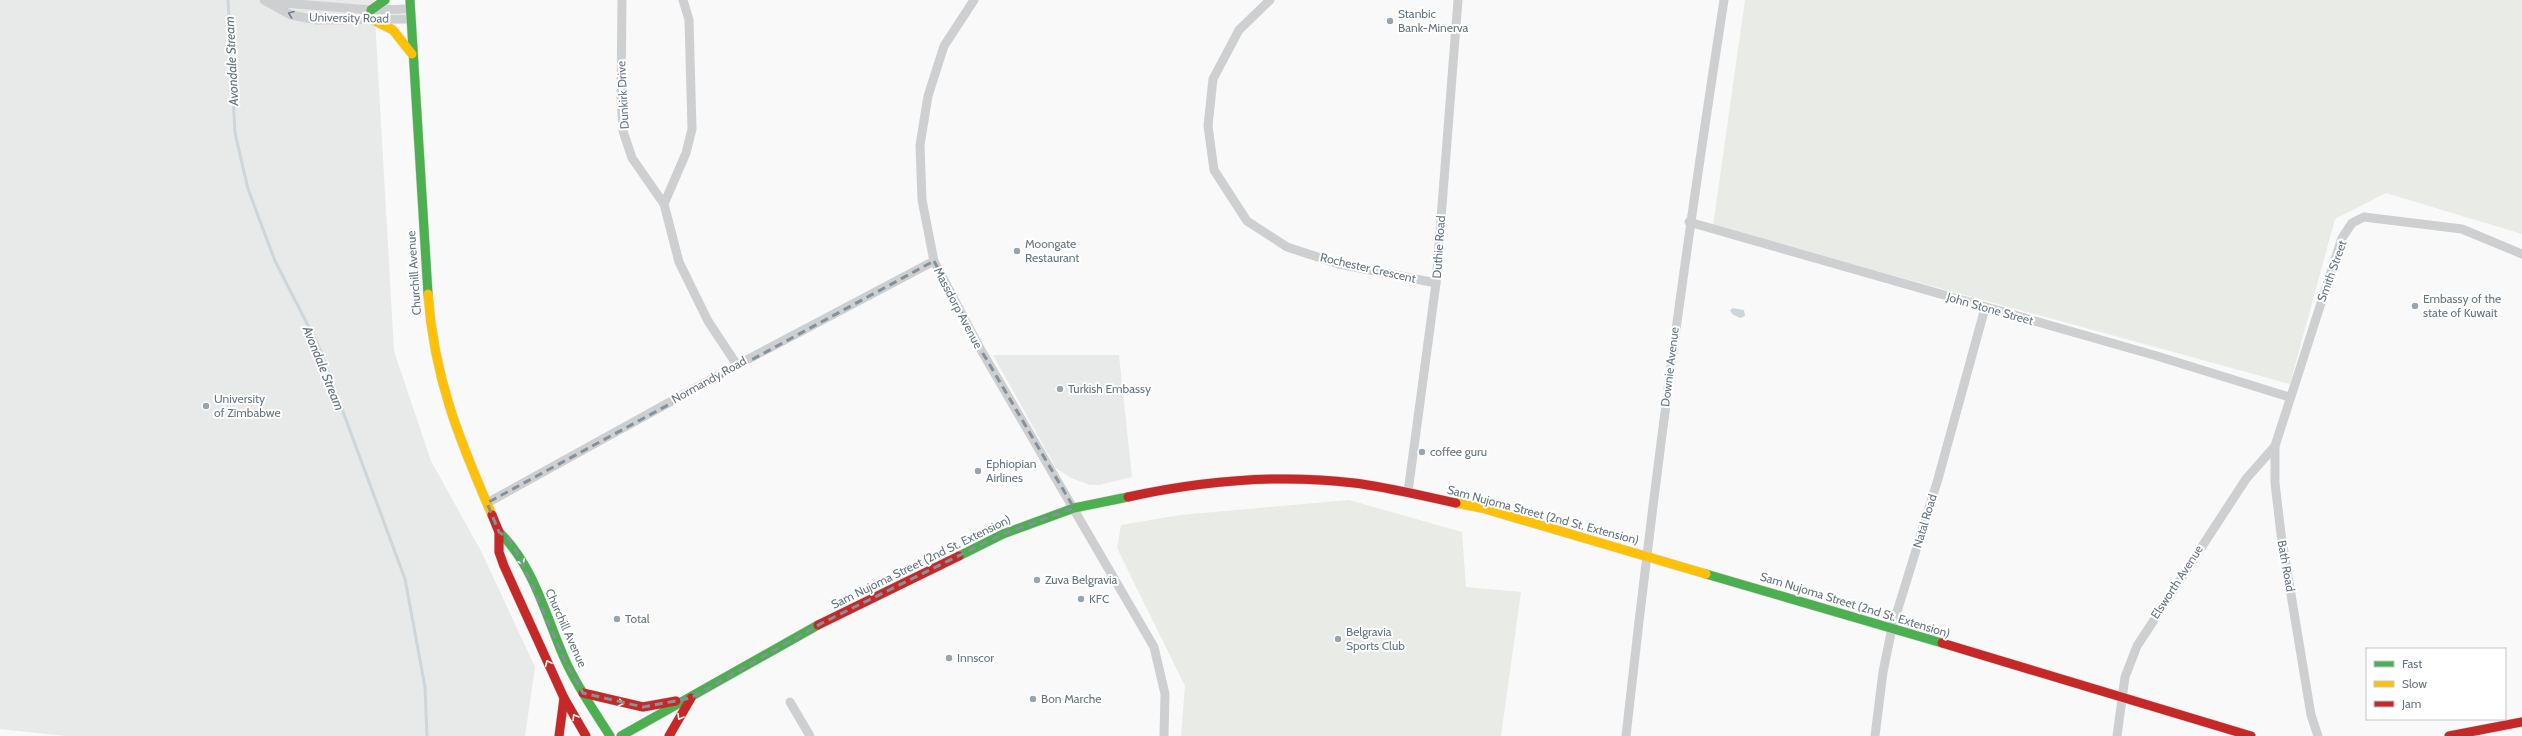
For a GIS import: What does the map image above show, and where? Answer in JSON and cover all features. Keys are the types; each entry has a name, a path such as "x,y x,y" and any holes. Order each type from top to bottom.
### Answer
{"main road":[{"path":"385,0 371,14 393,30 404,42 414,57"},
{"name":"Churchill Avenue","path":"410,4 431,336 445,397 499,532 499,552 504,566 564,698 586,736"},
{"name":"Sam Nujoma Street (2nd St. Extension)","path":"621,736 822,623 1003,534 1074,508 1159,490 1266,479 1354,483 1408,492 1482,508 1892,628 2122,700 2252,736"},
{"name":"Churchill Avenue","path":"499,532 509,539 520,558 566,663 610,736"},
{"path":"584,693 643,707 691,698"},
{"path":"559,736 564,698"},
{"path":"669,736 691,698"},
{"path":"2449,736 2522,722"}],"street":[{"name":"Dunkirk Drive","path":"622,0 621,97 623,131 632,158 664,204 679,262 708,321 737,365"},
{"path":"664,204 686,153 692,129 689,20 683,0"},
{"name":"Massdorp Avenue","path":"974,0 944,46 928,96 920,145 922,200 934,261 980,350 1074,508 1154,647 1165,694 1164,736"},
{"name":"Rochester Crescent","path":"1270,0 1239,30 1213,79 1208,126 1214,170 1247,221 1288,247 1339,264 1436,283"},
{"name":"Duthie Road","path":"1408,492 1436,283 1458,0"},
{"name":"Downie Avenue","path":"1626,736 1646,556 1690,222 1724,0"},
{"name":"University Road","path":"266,1 410,19"},
{"name":"University Road","path":"266,1 291,15 317,20 371,14 410,4"},
{"name":"Smith Street","path":"2290,397 2340,245 2352,223 2364,217 2462,229 2522,254"},
{"name":"John Stone Street","path":"1690,222 1985,308 2157,356 2290,397"},
{"name":"Normandy Road","path":"487,503 737,365 934,261"},
{"name":"Natal Road","path":"1875,736 1883,672 1892,628 1938,479 1985,308"},
{"name":"Bath Road","path":"2290,397 2275,446 2275,483 2281,534 2311,715 2318,736"},
{"name":"Elsworth Avenue","path":"2117,736 2129,662 2152,621 2246,479 2275,446"},
{"path":"790,702 810,736"}],"highlighted area":[{"path":"934,261 981,350 1074,508 1003,534 822,623 691,698 643,707 583,693 566,663 520,558 509,539 499,532 487,503"}],"shaded area":[{"name":"University of Zimbabwe","path":"0,0 374,0 394,351 431,461 481,551 535,667 525,736 65,736 0,729"},
{"path":"1745,0 2522,0 2522,234 2386,193 2335,219 2290,384 1713,226"},
{"path":"1733,308 1744,310 1745,316 1740,318 1732,314 1730,310"},
{"path":"993,355 1119,355 1132,477 1099,485 1090,485 1071,478 1056,468"},
{"name":"Belgravia Sports Club","path":"1349,500 1462,532 1466,587 1521,592 1501,736 1181,736 1185,686 1117,548 1121,525 1180,515"}],"waterway":[{"name":"Avondale Stream","path":"228,0 235,133 248,189 275,261 319,347 405,579 425,687 427,736"}],"traffic: fast":[{"path":"371,10 385,0"},
{"path":"410,0 428,294"},
{"path":"959,556 1003,534 1074,508 1128,497"},
{"path":"499,532 522,561 531,577 566,662 587,700 610,736"},
{"path":"1706,574 1942,643"},
{"path":"621,736 818,625"}],"traffic: slow":[{"path":"371,19 393,30 412,54"},
{"path":"428,294 431,324 442,381 459,434 492,515"},
{"path":"1456,503 1482,508 1706,574"}],"traffic: jam":[{"path":"1128,497 1156,491 1212,483 1269,479 1298,479 1354,483 1392,489 1456,503"},
{"path":"492,515 499,532 499,552 504,566 564,698 586,736"},
{"path":"818,625 959,556"},
{"path":"1942,643 2251,736"},
{"path":"583,693 643,707 676,701"},
{"path":"559,736 564,698"},
{"path":"669,736 691,698"},
{"path":"2449,736 2522,722"}],"place":[{"name":"Stanbic Bank-Minerva","path":"1390,21"},
{"name":"Moongate Restaurant","path":"1017,251"},
{"name":"Embassy of the state of Kuwait","path":"2415,306"},
{"name":"Turkish Embassy","path":"1060,389"},
{"name":"University of Zimbabwe","path":"206,406"},
{"name":"coffee guru","path":"1422,452"},
{"name":"Ephiopian Airlines","path":"978,471"},
{"name":"Zuva Belgravia","path":"1037,580"},
{"name":"KFC","path":"1081,599"},
{"name":"Total","path":"617,619"},
{"name":"Belgravia Sports Club","path":"1338,639"},
{"name":"Innscor","path":"949,658"},
{"name":"Bon Marche","path":"1033,699"}]}
